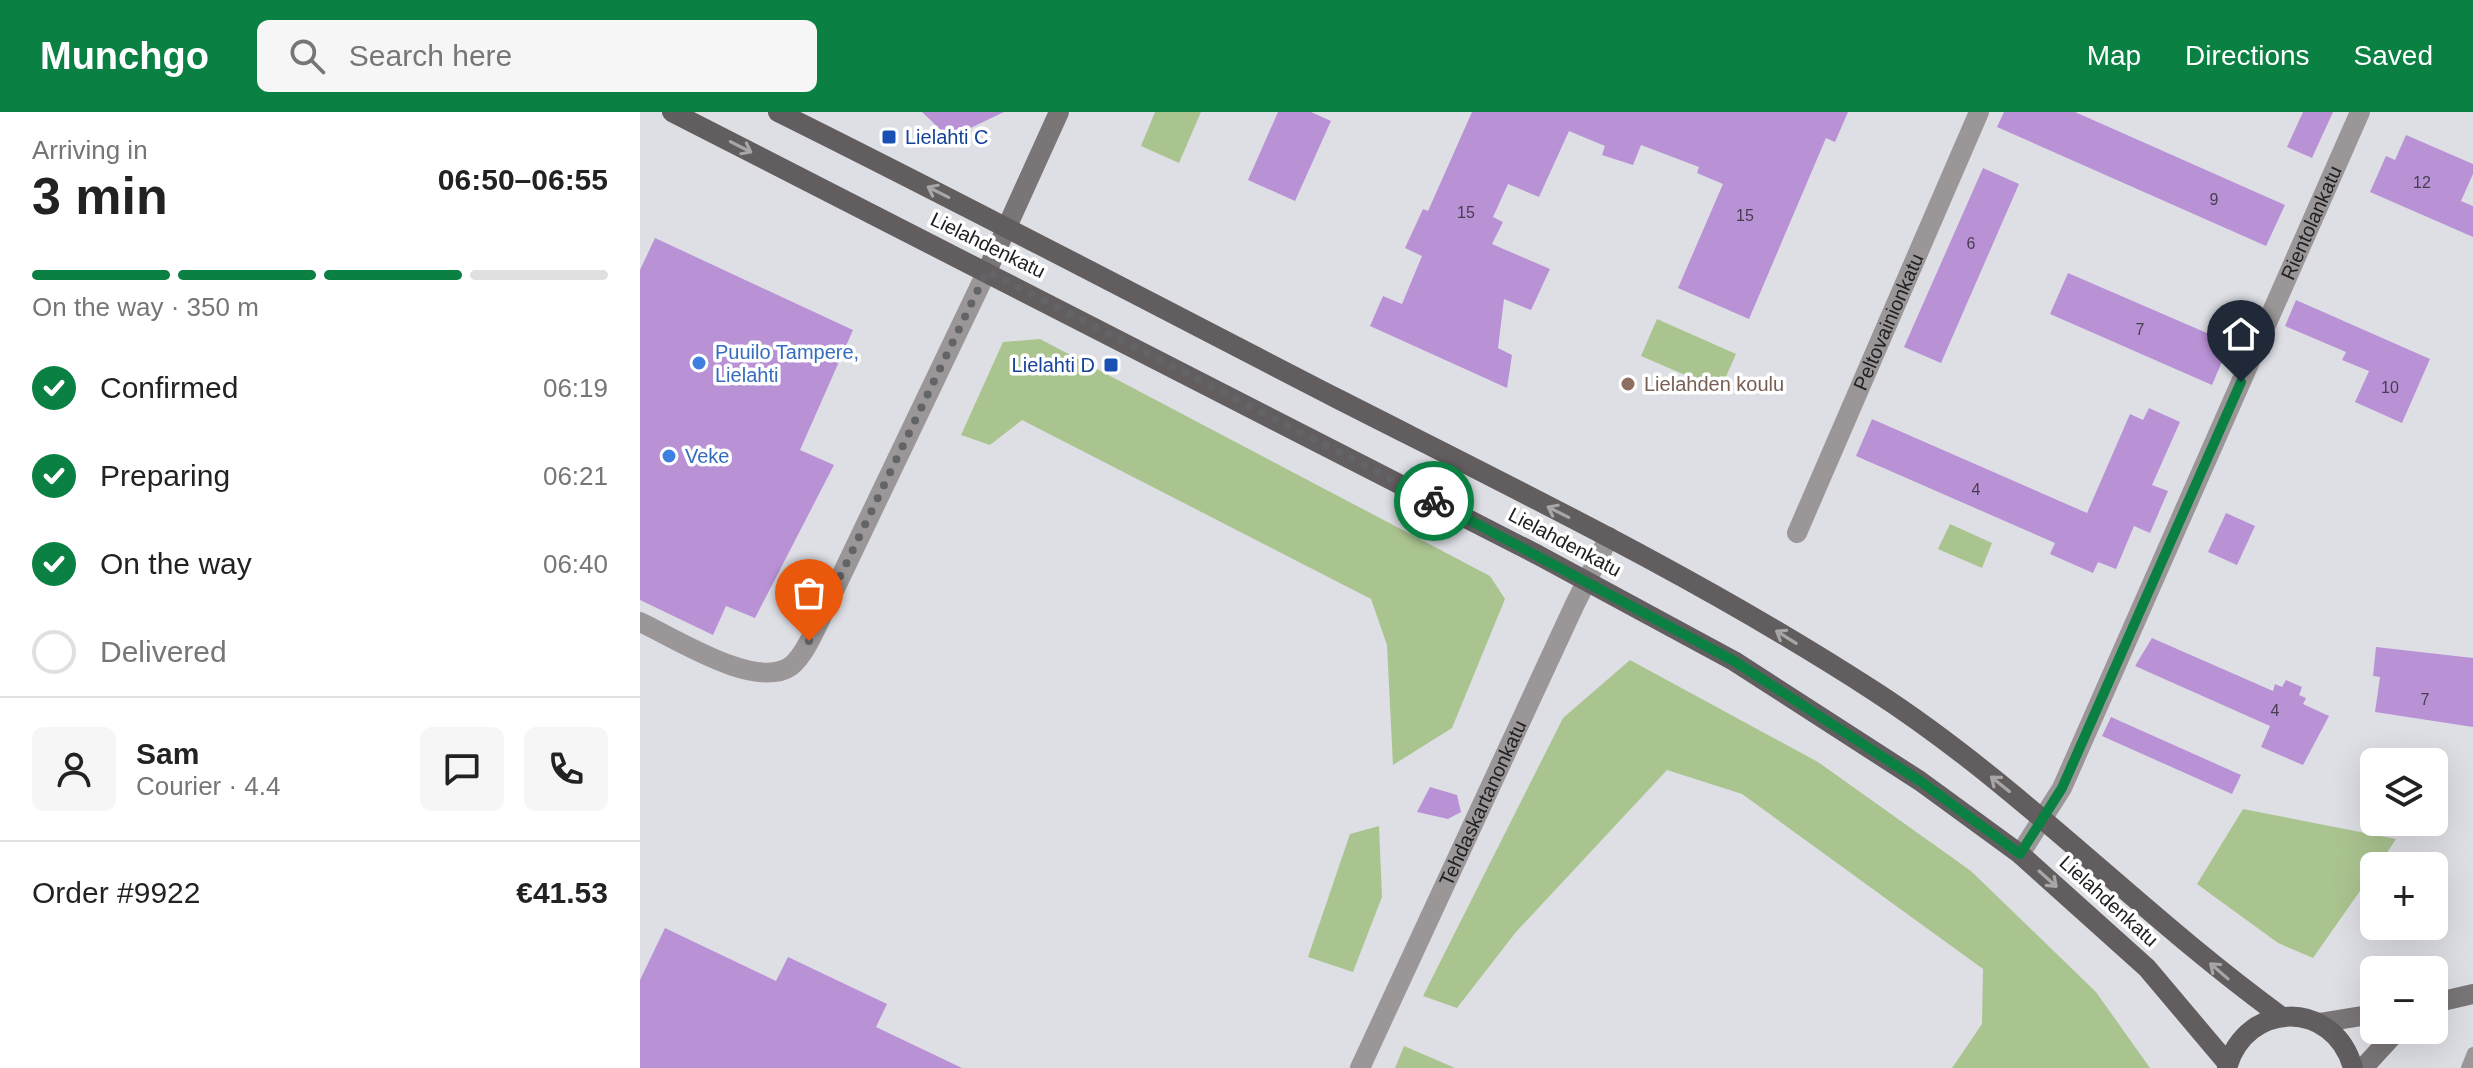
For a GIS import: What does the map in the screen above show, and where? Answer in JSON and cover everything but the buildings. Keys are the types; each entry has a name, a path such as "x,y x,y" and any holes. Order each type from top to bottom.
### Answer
{"main road":[{"name":"Lielahdenkatu","path":"672,112 1586,580 1734,661 1822,716 2020,854 2147,968 2174,996 2227,1066"},
{"name":"Lielahdenkatu","path":"778,112 1609,537 1758,620 1874,691 1949,742 2238,987 2282,1017"},
{"path":"987,271 1059,112"},
{"path":"2448,1001 2473,994"},
{"path":"2227,1066 2234,1049 2249,1031 2282,1017 2319,1023 2360,1016"},
{"path":"2319,1023 2344,1046 2353,1068"},
{"path":"2363,1068 2385,1044"}],"street":[{"name":"Peltovainionkatu","path":"1797,533 1979,112"},
{"name":"Rientolankatu","path":"2020,854 2062,788 2360,112"},
{"path":"640,622 747,672 768,675 792,665 821,618 987,271"},
{"name":"Tehdaskartanonkatu","path":"1360,1068 1586,580 1609,537"}],"lane":[{"path":"2467,1068 2473,1053"}],"green space":[{"path":"1155,112 1201,112 1179,163 1141,146"},
{"path":"1657,319 1736,354 1720,390 1641,356"},
{"path":"1040,339 1490,576 1505,599 1452,728 1393,765 1387,645 1371,599 1022,420 990,445 961,435 1003,342"},
{"path":"1950,524 1992,543 1982,568 1938,549"},
{"path":"1630,660 1818,762 1971,871 2096,992 2150,1068 1952,1068 1982,1024 1983,969 1742,794 1667,770 1516,932 1457,1008 1423,996 1563,718"},
{"path":"2243,809 2360,832 2360,836 2396,839 2387,852 2360,852 2360,891 2313,958 2278,943 2197,884"},
{"path":"1379,826 1382,897 1353,972 1308,957 1350,834"},
{"path":"1404,1046 1455,1068 1395,1068"}],"way so far":[{"path":"809,641 987,271 1123,344 1434,501"}],"place":[{"name":"Lielahti C","path":"889,137"},
{"name":"Puuilo Tampere, Lielahti","path":"699,363"},
{"name":"Lielahti D","path":"1111,365"},
{"name":"Lielahden koulu","path":"1628,384"},
{"name":"Veke","path":"669,456"}],"route":[{"path":"1434,501 1734,661 1920,781 2020,854 2062,788 2241,382"}]}
